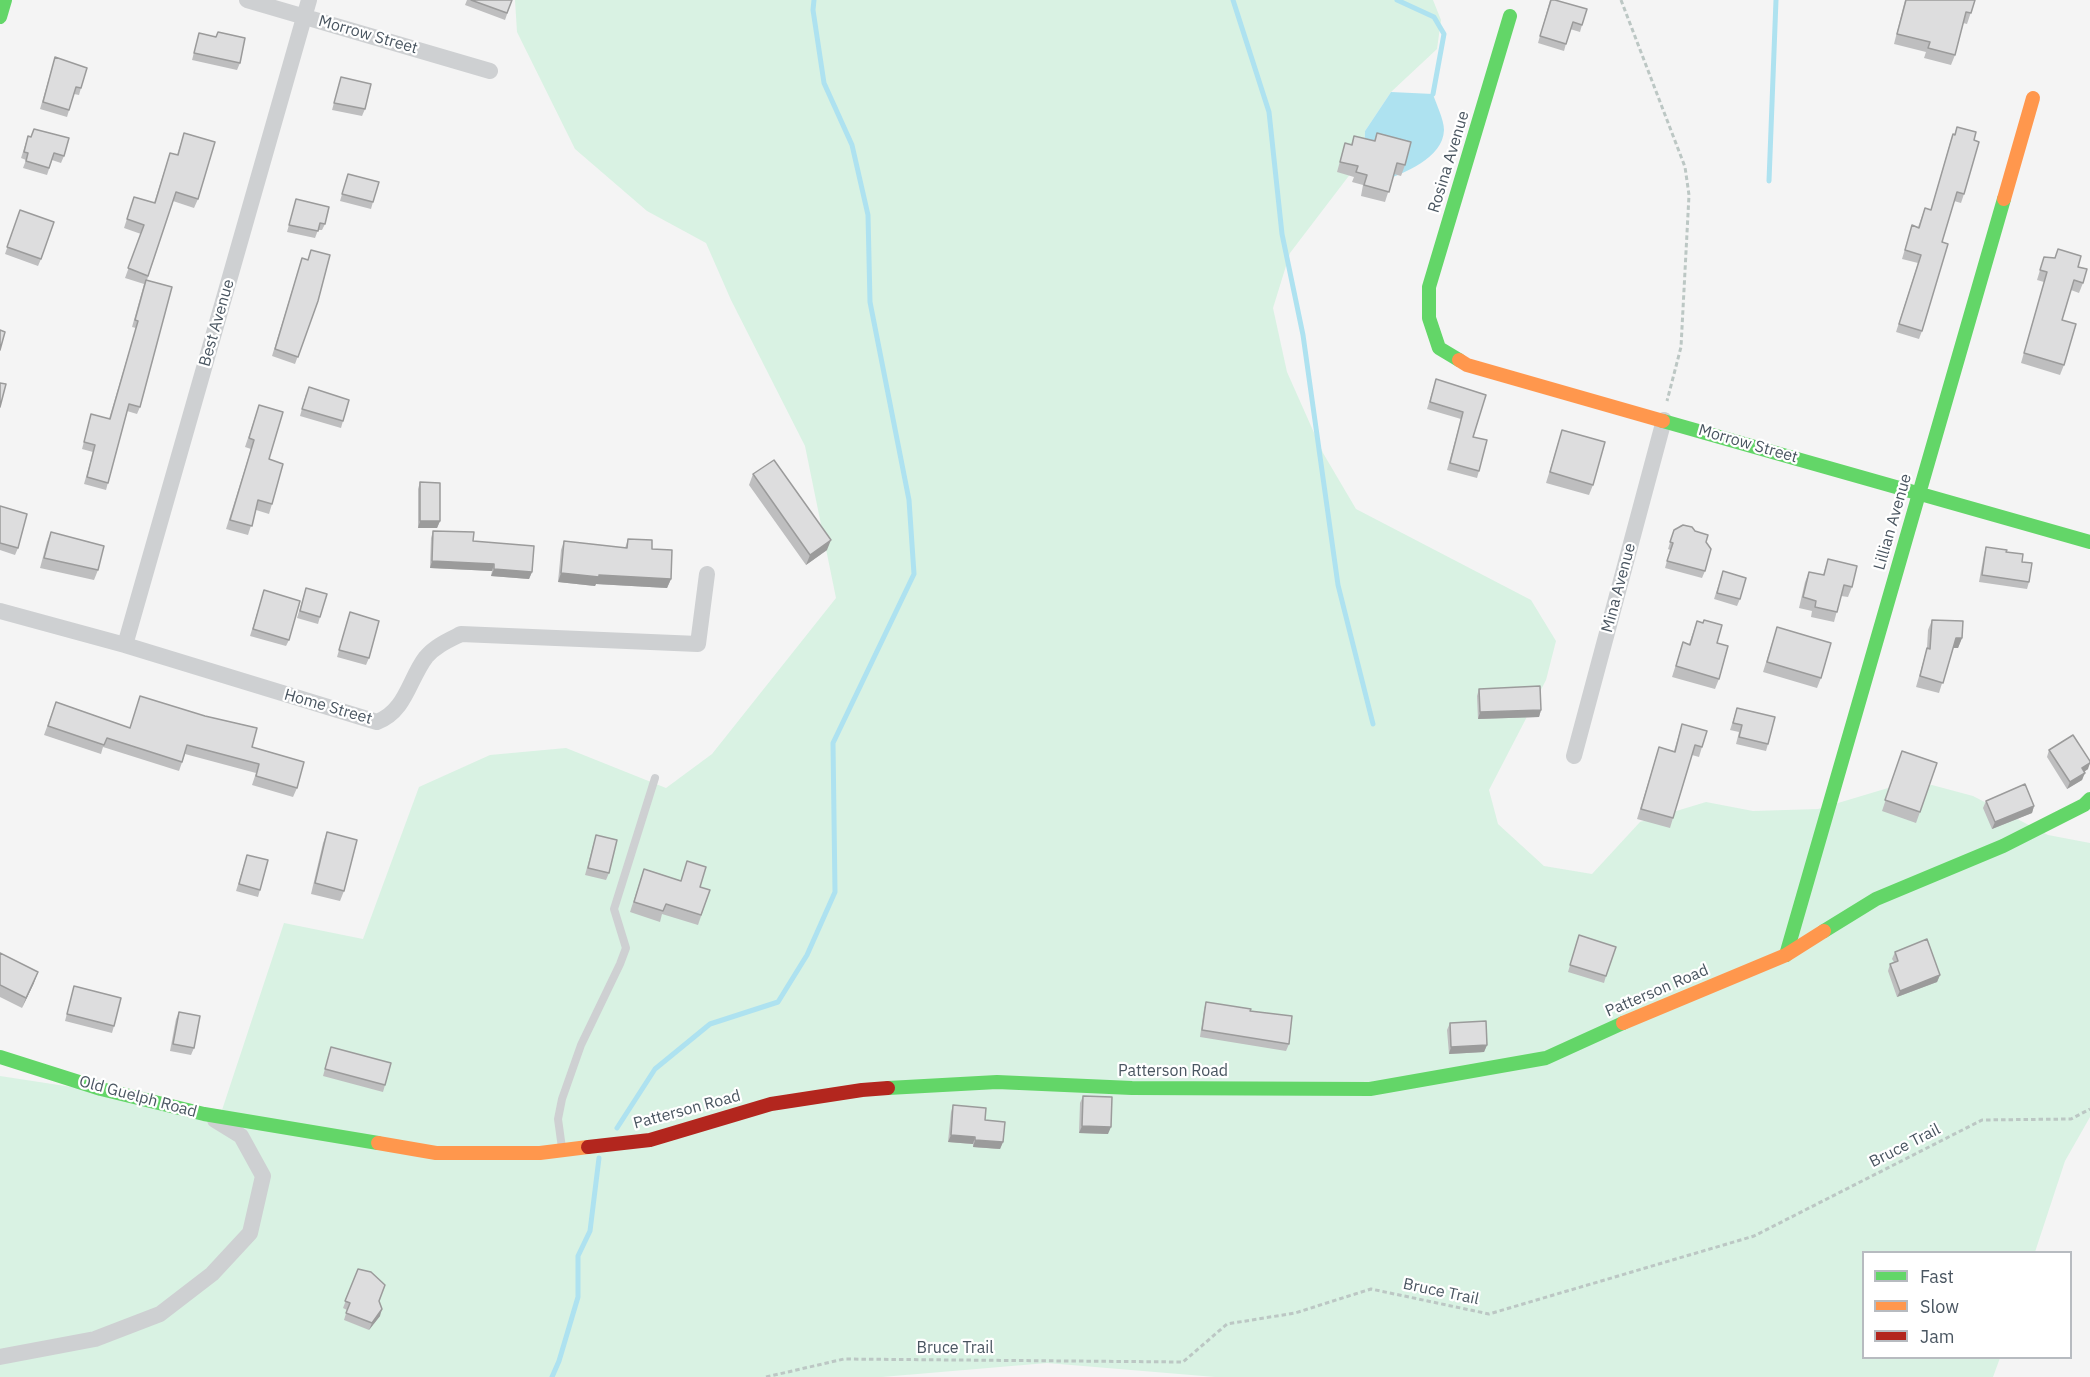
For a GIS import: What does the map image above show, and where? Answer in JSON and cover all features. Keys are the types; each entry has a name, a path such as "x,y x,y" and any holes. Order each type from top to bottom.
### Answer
{"street":[{"path":"0,17 5,0"},
{"name":"Morrow Street","path":"247,0 306,8 490,71"},
{"name":"Best Avenue","path":"125,645 306,8"},
{"name":"Rosina Avenue","path":"1429,318 1429,286 1510,16"},
{"name":"Lillian Avenue","path":"1786,955 2033,98"},
{"name":"Morrow Street","path":"1429,318 1439,348 1467,365 2090,542"},
{"name":"Mina Avenue","path":"1574,756 1664,420"},
{"name":"Home Street","path":"0,611 125,645 377,722 388,718 400,704 426,657 444,642 461,634 698,644 707,574"},
{"name":"Patterson Road","path":"204,1114 436,1153 540,1153 650,1140 771,1104 861,1090 996,1082 1132,1088 1370,1089 1546,1058 1632,1019 1786,955 1876,899 2003,846 2084,805 2090,799"},
{"name":"Old Guelph Road","path":"0,1057 101,1089 204,1114 241,1136 263,1176 250,1233 212,1274 160,1314 95,1339 0,1357"}],"lane":[{"path":"562,1151 558,1119 562,1098 580,1045 626,948 614,909 655,778"}],"path":[{"path":"1622,0 1685,166 1689,195 1682,347 1666,404 1664,420"},
{"name":"Bruce Trail","path":"766,1377 844,1359 1183,1362 1227,1324 1295,1313 1371,1289 1489,1314 1754,1236 1982,1120 2071,1119 2090,1109"}],"green space":[{"path":"515,0 1433,0 1441,20 1437,49 1391,92 1365,131 1364,156 1290,253 1273,308 1287,372 1323,453 1356,509 1531,600 1556,641 1546,680 1489,790 1498,824 1544,866 1592,874 1640,822 1706,802 1753,811 1818,809 1888,788 1932,785 1973,796 2048,835 2090,843 2090,1117 2065,1161 2035,1251 1862,1251 1862,1359 2000,1359 1993,1377 1215,1377 1047,1363 882,1377 0,1377 0,1076 222,1110 284,923 363,939 419,787 490,755 566,748 666,788 712,754 836,598 805,446 731,300 706,243 647,211 575,149 517,32"}],"water":[{"path":"1391,92 1433,94 1444,130 1437,149 1429,157 1420,164 1381,182 1364,156 1365,131"}],"building":[{"path":"471,0 512,0 507,13"},
{"path":"1551,0 1587,9 1582,25 1573,22 1566,44 1540,36"},
{"path":"1906,0 1975,0 1971,13 1966,12 1955,55 1928,48 1930,42 1897,34"},
{"path":"218,32 245,38 240,63 194,53 199,33 216,37"},
{"path":"55,57 87,68 81,88 76,87 69,110 43,102"},
{"path":"341,77 371,84 365,109 334,103"},
{"path":"1957,127 1976,132 1974,140 1979,142 1964,194 1957,192 1942,242 1948,244 1922,331 1899,324 1921,255 1905,250 1912,225 1919,228 1925,208 1931,210"},
{"path":"34,129 69,138 64,156 54,153 49,168 26,161 28,153 24,152 28,136 31,137"},
{"path":"184,133 215,142 198,199 176,192 148,276 128,268 144,225 127,219 134,197 155,203 170,153 178,155"},
{"path":"1377,133 1411,142 1405,165 1397,163 1389,192 1364,185 1367,175 1356,172 1358,166 1340,162 1345,143 1352,145 1354,136 1375,141"},
{"path":"348,174 379,182 373,202 342,194"},
{"path":"296,199 329,207 325,224 320,223 318,231 289,225"},
{"path":"20,210 54,222 41,259 7,247"},
{"path":"2058,249 2081,256 2078,267 2087,269 2083,283 2074,280 2062,320 2076,324 2064,365 2024,353 2047,272 2040,270 2044,257 2055,258"},
{"path":"311,250 330,255 318,301 298,357 275,349 302,258 308,260"},
{"path":"146,280 172,287 140,407 129,404 108,483 87,477 95,445 84,442 91,414 110,419 138,321 135,320"},
{"path":"0,330 5,332 0,350"},
{"path":"1436,379 1486,395 1473,437 1487,440 1479,471 1450,463 1463,412 1430,402"},
{"path":"0,383 6,384 0,407"},
{"path":"309,387 349,400 343,421 302,409"},
{"path":"259,405 283,412 269,459 283,464 272,504 258,500 252,526 230,520 254,440 249,438"},
{"path":"1562,430 1605,442 1593,485 1550,472"},
{"path":"774,460 831,540 810,555 753,474"},
{"path":"420,482 440,483 440,521 420,521"},
{"path":"0,506 27,514 18,548 0,543"},
{"path":"1683,525 1708,535 1706,542 1711,549 1705,571 1667,561 1673,543 1670,542 1674,530"},
{"path":"433,531 474,532 473,541 534,546 532,572 494,569 494,564 432,561"},
{"path":"51,532 104,546 98,570 44,558"},
{"path":"628,539 652,540 652,549 672,550 671,579 599,575 599,577 561,573 564,541 627,548"},
{"path":"1986,547 2023,554 2022,562 2032,563 2029,582 1982,575"},
{"path":"1828,559 1857,566 1852,587 1844,585 1837,612 1815,607 1816,601 1803,597 1809,572 1824,575"},
{"path":"1723,571 1746,578 1740,599 1717,593"},
{"path":"306,588 327,594 320,617 300,611"},
{"path":"264,590 300,601 289,640 253,629"},
{"path":"350,612 379,621 369,658 339,650"},
{"path":"1704,620 1722,625 1717,643 1728,646 1719,679 1676,666 1683,642 1690,645 1697,621 1703,623"},
{"path":"1932,620 1963,621 1962,638 1956,638 1943,683 1920,676 1927,648 1930,649"},
{"path":"1777,627 1831,643 1821,678 1767,662"},
{"path":"1540,686 1541,710 1480,712 1479,689"},
{"path":"140,696 205,716 257,728 252,747 304,762 297,788 256,776 259,764 187,745 182,762 107,738 104,745 48,726 56,702 130,728"},
{"path":"1737,708 1775,717 1768,744 1739,737 1742,725 1733,723"},
{"path":"1682,724 1707,731 1702,747 1695,745 1673,818 1641,809 1659,747 1675,752"},
{"path":"2073,735 2090,763 2082,768 2085,773 2070,782 2049,750"},
{"path":"1902,751 1937,763 1920,812 1885,800"},
{"path":"2025,784 2034,806 1995,822 1986,801"},
{"path":"327,832 357,840 344,891 315,883"},
{"path":"596,835 617,840 609,873 588,868"},
{"path":"247,855 268,860 260,890 239,884"},
{"path":"687,861 706,867 700,887 710,890 701,915 666,904 663,911 634,902 644,869 681,881"},
{"path":"1579,935 1616,947 1606,976 1570,965"},
{"path":"1927,939 1940,975 1900,991 1890,964 1898,961 1895,952"},
{"path":"0,953 38,972 26,998 0,985"},
{"path":"74,986 121,998 114,1026 67,1014"},
{"path":"1206,1002 1251,1009 1250,1011 1292,1016 1289,1044 1202,1030"},
{"path":"179,1012 200,1016 194,1048 173,1044"},
{"path":"1486,1021 1487,1045 1451,1047 1450,1023"},
{"path":"331,1047 391,1063 385,1085 325,1069"},
{"path":"1083,1096 1112,1097 1111,1127 1082,1126"},
{"path":"953,1105 986,1108 985,1120 1005,1122 1003,1142 951,1135"},
{"path":"358,1269 371,1272 385,1285 379,1301 382,1309 372,1323 346,1313 350,1303 345,1301"}],"waterway":[{"path":"617,1128 655,1069 710,1024 778,1002 807,955 835,892 833,743 914,574 909,500 870,302 868,215 852,145 824,83 813,10 814,0"},
{"path":"1233,0 1269,112 1282,234 1303,335 1338,585 1373,724"},
{"path":"1397,0 1434,17 1444,34 1433,94"},
{"path":"1769,181 1776,0"},
{"path":"552,1377 578,1297 578,1256 590,1231 599,1158"}],"traffic: fast":[{"path":"0,17 5,0"},
{"path":"1459,360 1439,348 1429,318 1429,287 1510,16"},
{"path":"1786,955 2004,199"},
{"path":"1663,421 2090,542"},
{"path":"1824,931 1876,899 2003,846 2084,805 2090,799"},
{"path":"888,1088 997,1082 1132,1088 1370,1089 1546,1058 1623,1023"},
{"path":"0,1057 101,1089 204,1114 378,1143"}],"traffic: slow":[{"path":"2004,199 2033,98"},
{"path":"1459,360 1467,365 1663,421"},
{"path":"1623,1023 1786,955 1824,931"},
{"path":"378,1143 436,1153 540,1153 588,1147"}],"traffic: jam":[{"path":"588,1147 650,1140 771,1104 888,1088"}]}
